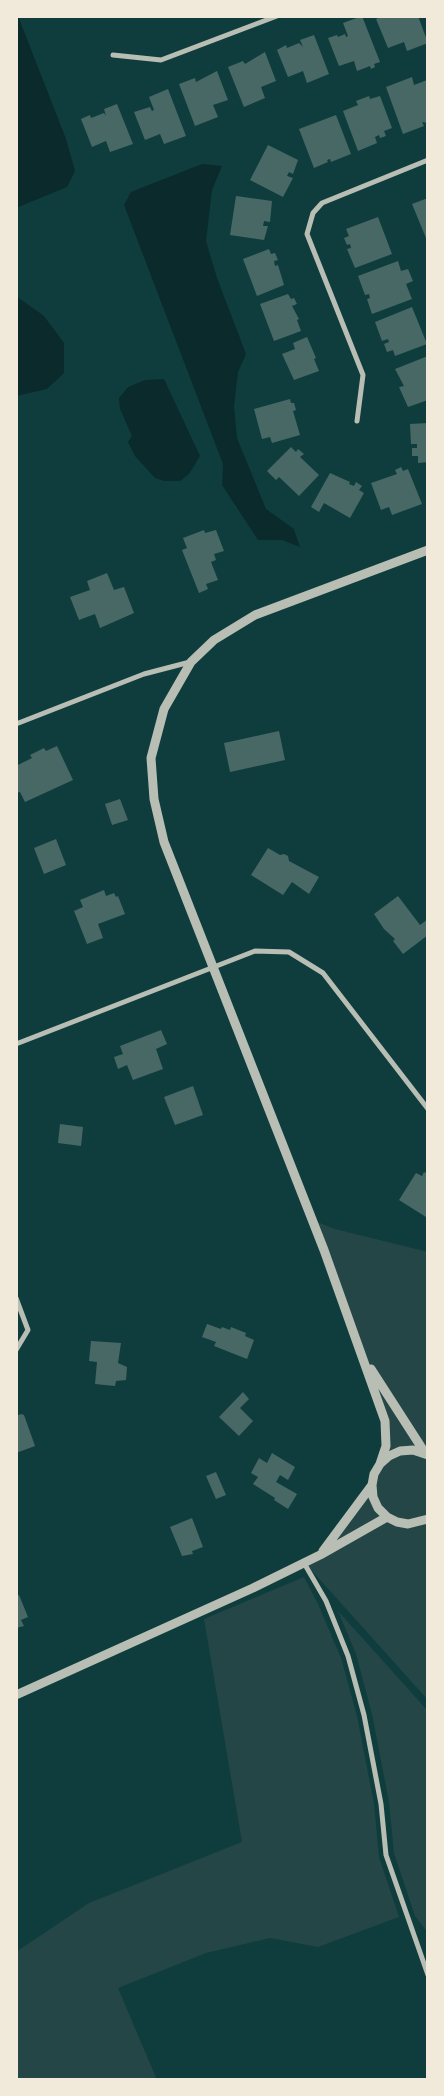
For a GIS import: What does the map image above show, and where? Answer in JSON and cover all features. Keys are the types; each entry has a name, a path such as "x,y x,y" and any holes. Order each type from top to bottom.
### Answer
{"street":[{"path":"113,55 161,60 277,16"},
{"path":"357,420 363,375 307,234 313,212 322,203 428,160"},
{"path":"428,550 255,615 214,640 191,662 164,709 151,758 154,799 164,842 364,1358 385,1421 386,1446 380,1464 374,1474 372,1485 373,1497 378,1508 387,1517 397,1522 408,1524 428,1519"},
{"path":"16,724 144,674 191,662"},
{"path":"16,1044 212,966 255,951 289,952 323,973 428,1109"},
{"path":"16,1298 28,1330 16,1350"},
{"path":"364,1358 426,1454"},
{"path":"380,1464 389,1456 400,1451 413,1450 426,1454"},
{"path":"320,1555 372,1485"},
{"path":"16,1695 320,1555 387,1517"},
{"path":"304,1562 326,1601 348,1656 364,1715 381,1804 386,1855 428,1975"}],"shaded area":[{"path":"16,16 18,16 66,139 75,171 67,187 16,208"},
{"path":"202,164 222,166 212,190 206,241 217,278 246,354 238,372 234,406 237,438 266,509 294,529 300,547 282,540 258,540 222,485 223,464 124,205 131,192"},
{"path":"16,296 44,316 64,343 64,373 47,389 16,396"},
{"path":"164,379 200,456 189,474 180,481 164,481 155,478 135,456 128,442 132,436 120,409 119,398 128,387 145,380"},
{"path":"312,1220 335,1229 428,1252 428,1700 304,1562 320,1555 372,1485 380,1464 385,1421"},
{"path":"304,1577 318,1604 341,1658 357,1716 374,1804 379,1857 399,1917 318,1947 270,1938 206,1953 118,1988 157,2080 16,2080 16,1952 89,1903 242,1842 204,1619"},
{"path":"338,1611 428,1711 428,1933 415,1916 394,1853 389,1802 372,1714 356,1654"}],"building":[{"path":"362,16 380,62 374,64 375,67 371,69 370,66 357,71 354,61 339,66 328,38 345,34 346,37 348,36 343,23"},
{"path":"384,16 418,16 428,43 407,51 404,42 388,48 376,19"},
{"path":"314,35 329,74 307,83 303,71 288,77 277,50 286,45 287,48 299,43 303,47 300,40"},
{"path":"265,52 276,81 261,87 265,98 244,107 228,67 243,61 245,64"},
{"path":"217,71 228,100 213,105 218,117 195,126 179,84 195,78 196,82"},
{"path":"412,77 414,85 427,80 428,123 422,122 424,126 403,134 386,87"},
{"path":"168,89 186,136 164,144 160,134 145,140 134,112 150,107 152,111 154,110 149,97"},
{"path":"369,96 370,99 380,96 392,128 384,131 386,136 380,138 379,135 375,137 377,143 358,151 343,111 358,105 356,101"},
{"path":"117,104 133,144 110,152 106,141 92,147 81,119 90,115 91,118 104,113 106,116 104,109"},
{"path":"336,115 351,154 331,162 330,159 327,160 328,162 314,168 299,129"},
{"path":"268,145 298,160 293,174 289,172 287,176 293,178 283,197 250,180"},
{"path":"236,196 272,201 270,222 264,221 263,226 268,226 264,240 230,235"},
{"path":"428,198 428,243 412,204"},
{"path":"378,217 392,254 355,268 347,249 351,248 350,244 347,245 344,238 349,236 346,229"},
{"path":"269,249 271,254 275,253 278,260 274,261 275,266 278,265 284,285 257,296 243,259"},
{"path":"398,261 401,271 408,269 413,281 406,284 412,299 372,314 367,299 370,298 369,294 365,295 358,276"},
{"path":"288,294 291,299 294,298 297,304 292,306 299,319 297,320 301,331 274,341 260,304"},
{"path":"412,307 427,344 395,356 393,350 387,352 384,344 389,342 388,339 382,341 375,322"},
{"path":"307,337 319,371 294,380 282,354 295,349 293,343"},
{"path":"428,356 428,400 408,407 399,387 404,386 395,369"},
{"path":"290,399 291,403 294,403 296,410 293,411 300,435 272,443 270,437 262,439 254,409"},
{"path":"428,423 428,462 418,463 418,456 412,456 412,448 417,448 417,444 411,444 410,424"},
{"path":"291,447 296,452 298,449 304,454 300,457 319,475 299,496 279,477 276,480 267,471"},
{"path":"401,467 403,471 408,469 422,504 392,515 389,507 381,510 371,483 397,474 395,470"},
{"path":"330,473 350,482 349,484 354,486 356,482 362,486 359,490 364,493 350,518 324,503 319,512 311,507"},
{"path":"204,530 205,533 216,530 224,551 214,554 216,560 211,562 218,580 206,584 208,589 199,593 182,550 187,548 183,538"},
{"path":"107,573 114,590 124,587 134,613 100,628 95,614 79,620 70,597 90,590 87,581"},
{"path":"279,731 285,760 230,772 224,743"},
{"path":"57,746 73,780 25,802 20,792 16,793 16,766 32,758 30,755 44,748 46,751"},
{"path":"120,799 128,820 112,825 105,804"},
{"path":"56,839 66,865 44,874 34,848"},
{"path":"268,848 280,855 288,856 289,861 319,877 309,894 292,882 283,895 251,875"},
{"path":"104,890 106,896 114,893 116,897 118,896 125,914 98,924 103,938 87,944 74,911 83,907 80,900"},
{"path":"398,896 420,925 428,919 428,935 403,954 393,941 395,939 384,929 374,914"},
{"path":"161,1030 167,1044 156,1049 163,1069 133,1080 127,1065 118,1069 114,1057 123,1054 120,1046"},
{"path":"193,1086 203,1115 175,1125 164,1097"},
{"path":"60,1124 83,1127 81,1146 58,1143"},
{"path":"424,1172 428,1174 428,1216 426,1217 399,1200 416,1173 422,1176"},
{"path":"207,1324 221,1329 222,1327 230,1330 231,1327 246,1333 245,1336 254,1340 247,1359 214,1346 216,1342 202,1337"},
{"path":"91,1341 121,1343 118,1363 127,1367 126,1380 116,1381 115,1386 95,1384 97,1362 89,1361"},
{"path":"243,1392 249,1399 240,1408 253,1421 239,1436 219,1417"},
{"path":"24,1415 35,1446 16,1453 16,1416"},
{"path":"272,1453 295,1467 288,1480 280,1475 276,1482 297,1494 288,1509 253,1484 258,1477 251,1473 259,1458 267,1463"},
{"path":"216,1472 226,1495 216,1499 206,1476"},
{"path":"192,1518 203,1547 192,1551 193,1554 182,1556 170,1527"},
{"path":"19,1595 28,1617 21,1620 24,1626 16,1628 16,1596"}]}
